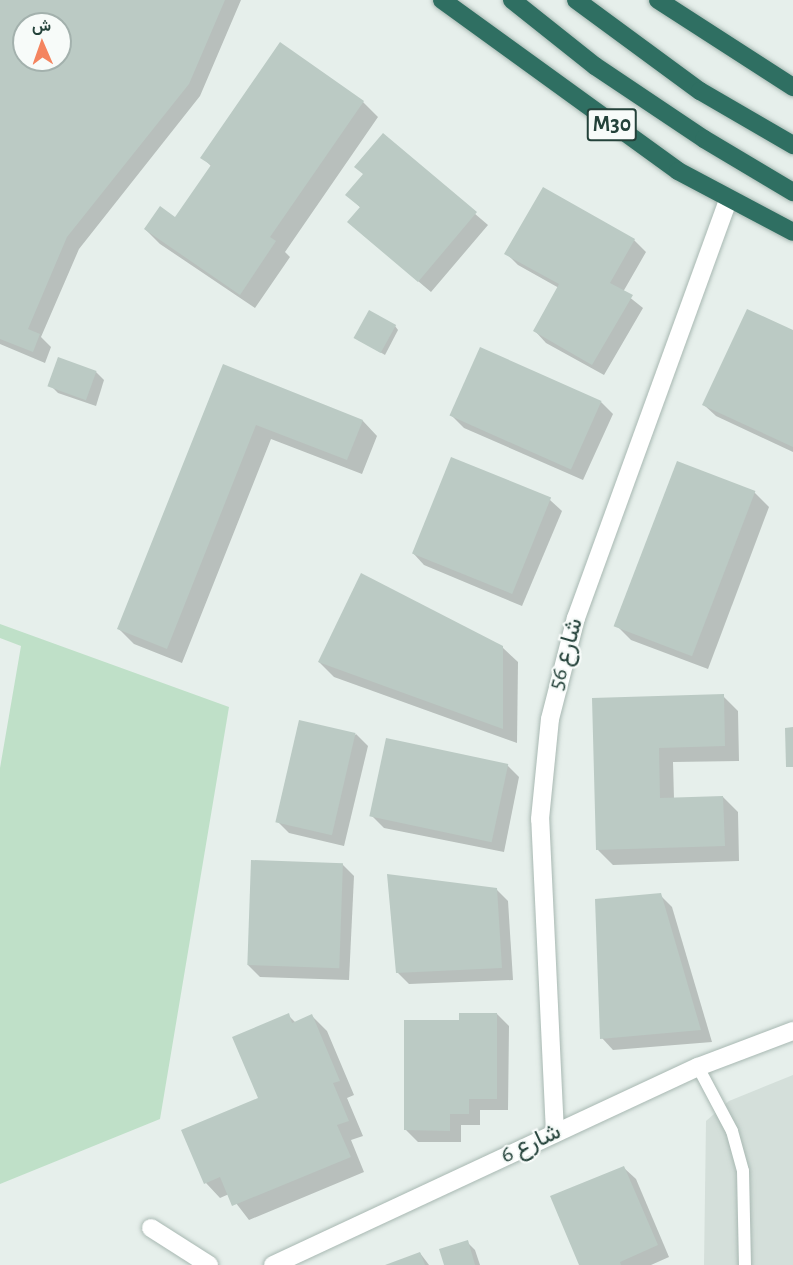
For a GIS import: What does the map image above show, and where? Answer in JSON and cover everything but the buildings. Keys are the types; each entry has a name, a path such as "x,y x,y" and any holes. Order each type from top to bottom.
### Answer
{"highway":[{"name":"M30","path":"442,0 583,105 678,171 728,200 793,232"},
{"path":"512,0 585,57 704,140 793,192"},
{"path":"576,0 700,91 793,145"},
{"path":"657,0 793,87"}],"street":[{"name":"شارع 56","path":"555,1133 540,819 550,718 576,618 728,200"},
{"name":"شارع 6","path":"273,1265 698,1068 793,1031"},
{"path":"151,1228 209,1265"}],"lane":[{"path":"698,1068 732,1131 743,1171 745,1265"}],"shaded area":[{"path":"793,1075 793,1265 704,1265 706,1121 729,1101"}],"green space":[{"path":"0,624 229,707 160,1119 0,1184 0,768 21,646 0,638"}]}
